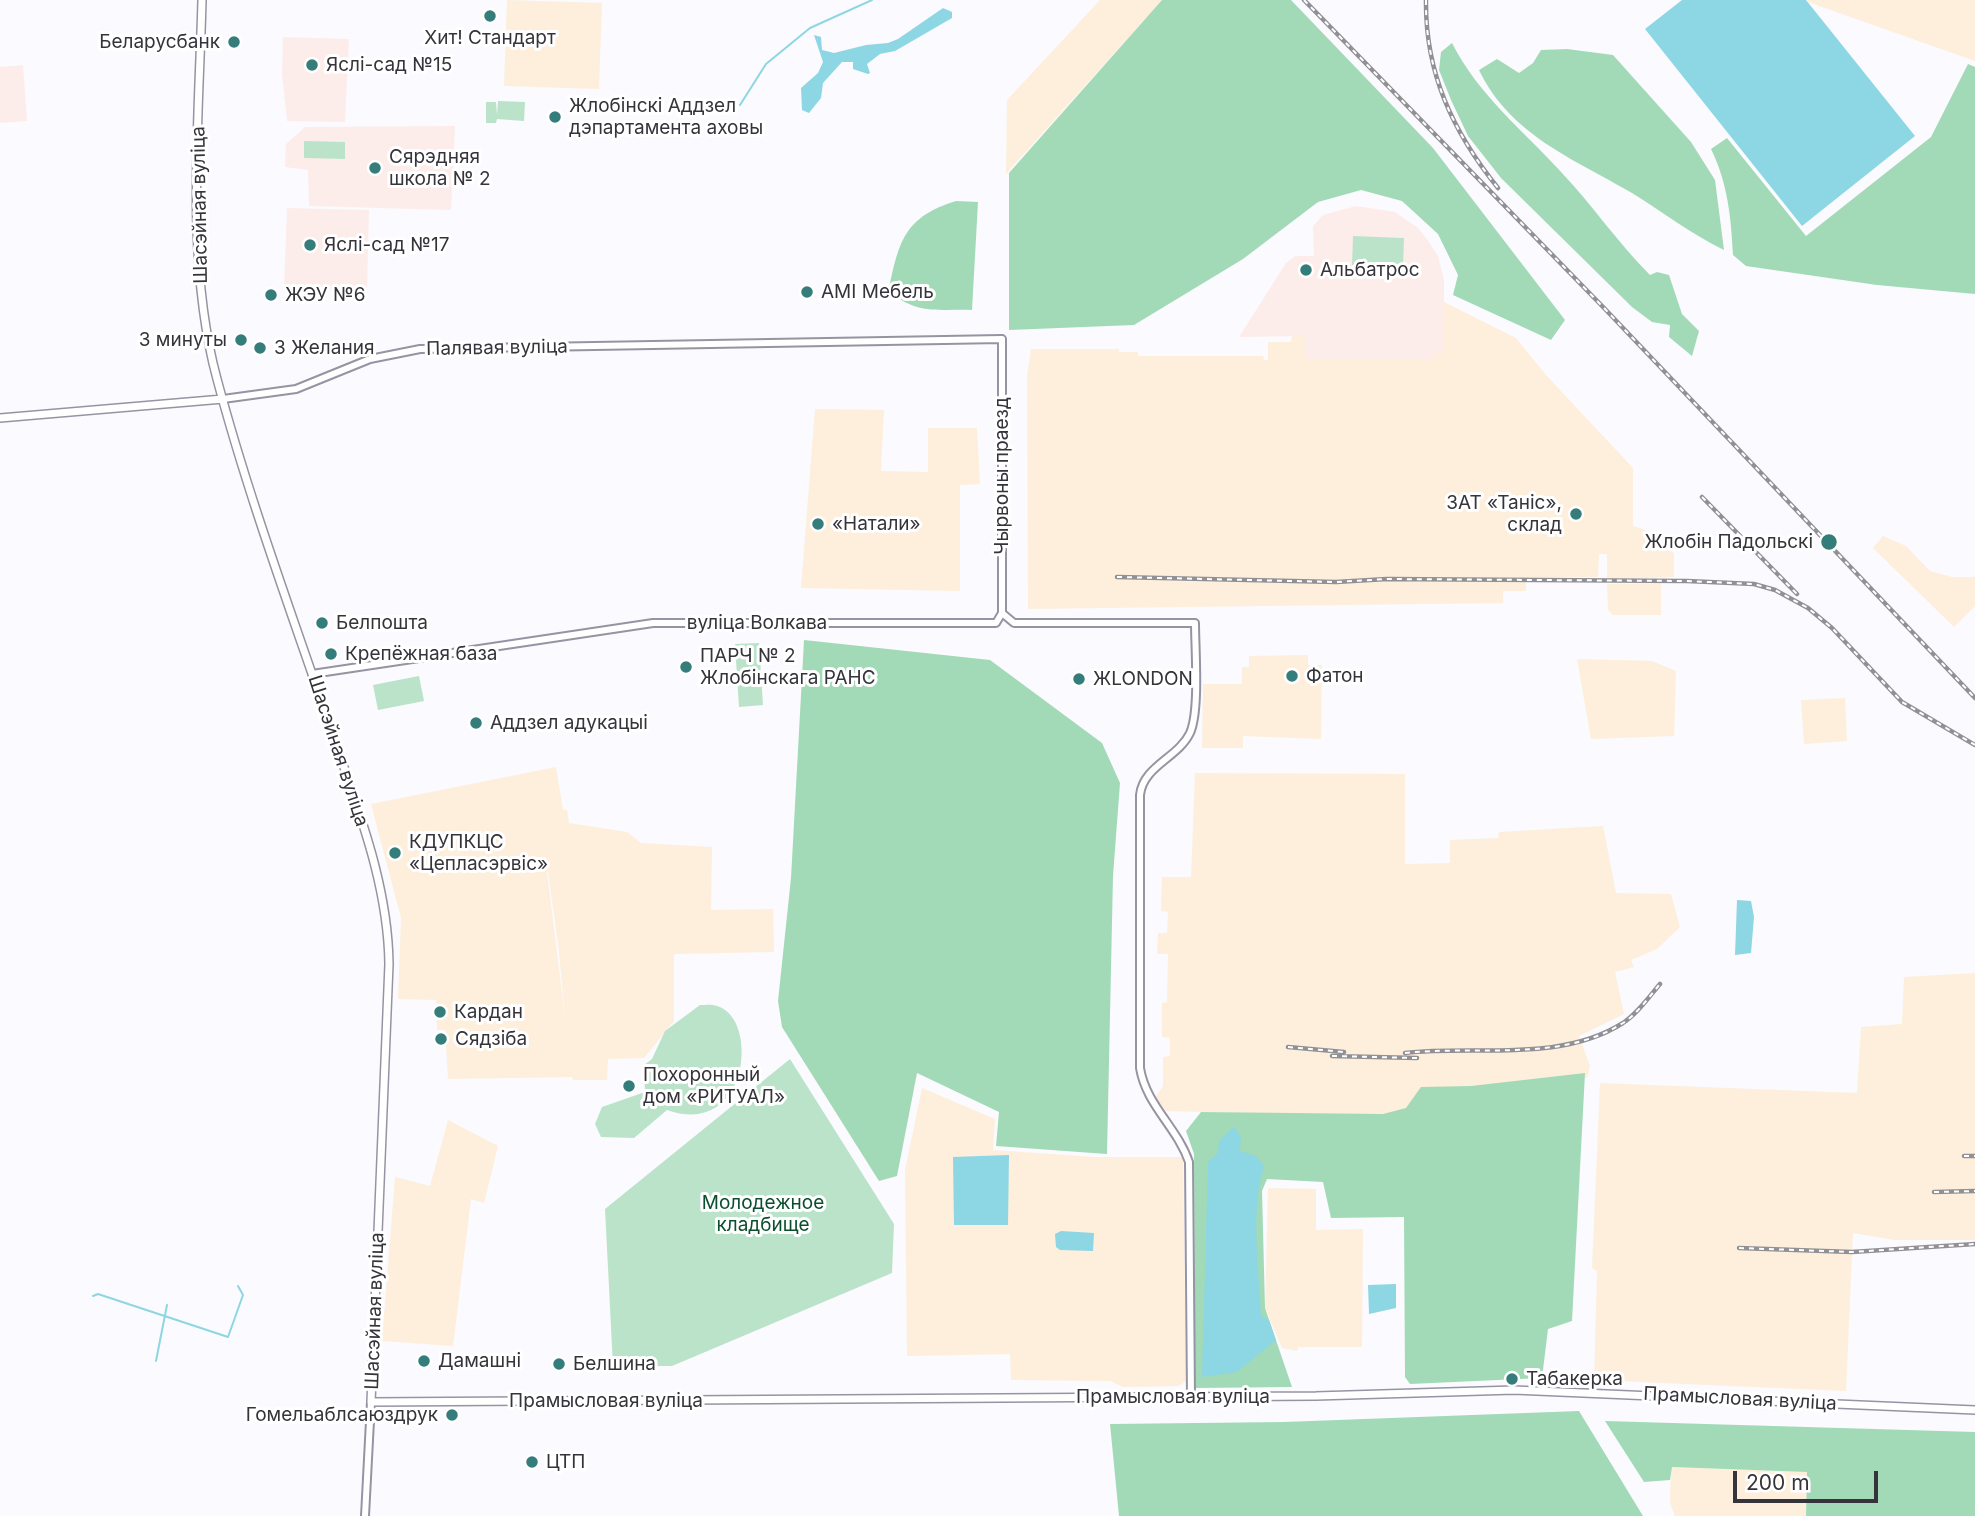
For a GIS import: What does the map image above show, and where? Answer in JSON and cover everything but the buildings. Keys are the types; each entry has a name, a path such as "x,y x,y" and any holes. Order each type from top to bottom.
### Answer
{"main road":[{"name":"Шасэйная вуліца","path":"202,0 199,256 207,338 223,398 371,850 387,925 389,964 371,1402"},
{"name":"Палявая вуліца","path":"0,418 223,398"},
{"name":"Прамысловая вуліца","path":"371,1402 1191,1396 1526,1390 1975,1410"}],"street":[{"name":"Палявая вуліца","path":"223,398 296,388 370,359 420,349 1002,339"},
{"name":"Чырвоны праезд","path":"1002,339 1002,613"},
{"path":"1002,613 1014,623 1195,624 1191,730 1179,749 1148,774 1142,783 1140,795 1140,1068 1150,1101 1180,1140 1189,1162 1191,1396"},
{"name":"вуліца Волкава","path":"312,674 653,623 988,624 1000,620 1002,613"},
{"name":"Шасэйная вуліца","path":"365,1516 371,1402"}],"shaded area":[{"path":"507,0 602,3 599,89 504,86"},
{"path":"1100,0 1162,0 1006,174 1007,100"},
{"path":"1975,0 1975,61 1808,2"},
{"path":"283,37 349,39 345,122 287,121 282,74"},
{"path":"23,65 27,121 0,123 0,67"},
{"name":"Сярэдняя школа № 2","path":"455,126 451,210 309,206 308,170 285,167 286,144 305,127"},
{"path":"1356,206 1395,212 1418,228 1438,256 1444,280 1444,353 1434,353 1434,360 1305,359 1304,336 1239,337 1286,263 1295,256 1314,256 1313,226 1323,215"},
{"path":"287,208 369,210 367,291 284,288"},
{"path":"1444,302 1516,338 1546,375 1633,468 1633,526 1648,531 1646,540 1674,553 1674,577 1607,579 1607,554 1599,554 1598,577 1526,578 1526,591 1503,591 1503,603 1028,609 1027,376 1031,349 1119,349 1119,352 1138,352 1138,356 1263,356 1264,360 1268,360 1268,342 1291,342 1292,336 1305,336 1305,358 1434,359 1434,353 1444,352"},
{"path":"815,409 884,410 881,471 928,472 928,428 977,428 980,484 960,485 960,591 801,588"},
{"path":"1883,536 1906,546 1930,571 1952,577 1975,577 1975,606 1954,627 1873,548"},
{"path":"1661,583 1661,615 1613,615 1608,610 1607,584"},
{"path":"1308,655 1308,665 1322,665 1321,739 1243,736 1243,748 1202,748 1203,684 1242,684 1242,667 1249,667 1249,656"},
{"path":"1577,659 1652,661 1676,671 1674,736 1591,739"},
{"path":"1845,698 1847,741 1804,744 1801,700"},
{"path":"556,767 563,810 567,810 569,823 627,832 641,843 712,847 711,910 773,909 774,952 674,954 674,1021 644,1058 608,1059 607,1080 573,1080 572,1077 448,1079 445,1030 437,1030 436,1000 398,999 401,918 371,804","holes":["548,871 559,952 565,1017"]},
{"path":"1195,773 1405,774 1405,864 1450,863 1450,840 1498,838 1499,832 1603,826 1616,893 1671,894 1680,927 1657,949 1631,960 1634,967 1615,972 1624,1014 1579,1036 1590,1066 1588,1076 1582,1080 1417,1117 1166,1111 1155,1098 1163,1086 1163,1057 1170,1056 1170,1038 1162,1037 1162,1003 1167,1002 1168,954 1157,954 1158,933 1167,933 1168,912 1161,911 1162,877 1191,877"},
{"path":"1975,973 1975,1240 1894,1240 1853,1233 1846,1391 1594,1380 1597,1271 1592,1268 1600,1083 1857,1093 1861,1027 1902,1024 1904,977"},
{"path":"922,1088 995,1119 993,1150 1095,1157 1183,1157 1186,1381 1179,1386 1123,1387 1110,1381 1011,1380 1010,1354 907,1356 905,1170"},
{"path":"448,1120 498,1146 484,1203 471,1199 453,1346 382,1341 395,1177 430,1186"},
{"path":"1268,1188 1316,1189 1316,1230 1363,1229 1362,1347 1298,1347 1297,1351 1282,1348 1265,1308"},
{"path":"1671,1467 1807,1472 1806,1516 1675,1516 1670,1503"}],"green space":[{"path":"1162,0 1291,0 1433,148 1565,320 1551,340 1453,295 1458,275 1438,234 1402,201 1361,190 1318,202 1243,259 1134,325 1009,330 1009,173"},
{"path":"1452,43 1488,96 1547,157 1638,263 1650,275 1657,272 1669,275 1682,314 1699,331 1692,356 1669,337 1670,325 1652,322 1632,307 1501,178 1468,136 1439,70 1441,52"},
{"path":"1567,49 1613,55 1691,142 1715,180 1724,250 1545,143 1508,112 1492,93 1479,70 1497,59 1519,73 1533,63 1541,50"},
{"path":"1968,64 1975,67 1975,294 1877,285 1746,266 1733,255 1728,201 1711,149 1727,138 1806,236 1931,137"},
{"path":"498,101 525,102 524,121 497,119 496,123 486,123 486,102 496,102 497,115"},
{"path":"304,141 345,142 345,159 304,158"},
{"path":"956,201 978,202 972,310 927,309 907,303 889,289 901,244 915,223 925,215"},
{"path":"1353,236 1404,238 1403,267 1352,265"},
{"path":"804,640 990,660 1102,743 1120,783 1113,876 1107,1154 996,1146 999,1112 917,1073 897,1176 879,1181 782,1027 778,1001 791,878"},
{"path":"759,643 763,705 739,707 735,644"},
{"path":"419,676 424,701 378,710 373,685"},
{"path":"700,1005 717,1006 731,1015 739,1031 742,1052 739,1073 730,1093 715,1108 694,1114 667,1110 634,1138 601,1137 595,1124 602,1107 645,1092 644,1065 652,1059 665,1031"},
{"name":"Молодежное кладбище","path":"790,1059 894,1224 892,1273 672,1366 613,1366 605,1209"},
{"path":"1585,1073 1572,1321 1548,1329 1542,1378 1410,1384 1405,1377 1404,1217 1331,1218 1323,1182 1267,1179 1262,1191 1265,1308 1292,1387 1195,1388 1194,1154 1186,1131 1201,1112 1383,1114 1406,1108 1421,1087 1471,1086"},
{"path":"1579,1411 1643,1516 1119,1516 1110,1424 1284,1422"},
{"path":"1605,1421 1975,1432 1975,1516 1806,1516 1807,1472 1672,1467 1670,1480 1644,1482"}],"water":[{"path":"1682,0 1806,0 1915,136 1802,226 1645,29"},
{"path":"943,8 952,12 952,18 895,51 880,54 867,64 870,73 853,69 853,62 842,62 823,83 821,98 809,113 802,110 801,88 818,73 823,62 814,35 821,37 822,50 834,53 888,43"},
{"path":"1737,900 1751,901 1754,917 1751,953 1735,955"},
{"path":"1234,1127 1241,1137 1240,1151 1256,1156 1264,1166 1257,1202 1257,1259 1261,1316 1269,1320 1276,1340 1237,1372 1202,1377 1208,1162 1218,1153 1219,1141"},
{"path":"1009,1155 1008,1225 954,1225 953,1157"},
{"path":"1061,1231 1094,1233 1093,1251 1060,1250 1056,1247 1055,1234"},
{"path":"1396,1284 1396,1308 1369,1314 1368,1285"}],"waterway":[{"path":"740,105 766,64 810,28 872,0"},
{"path":"93,1296 98,1294 228,1337 243,1295 238,1286"},
{"path":"156,1361 167,1305"}],"railway":[{"path":"1304,0 1605,309 1975,698"},
{"path":"1426,0 1430,52 1436,77 1455,123 1498,188"},
{"path":"1702,497 1797,594"},
{"path":"1117,577 1336,582 1387,579 1754,584 1775,590 1808,608 1832,628 1902,702 1975,745"},
{"path":"1405,1053 1517,1050 1572,1043 1623,1023 1660,984"},
{"path":"1288,1047 1344,1052"},
{"path":"1332,1056 1417,1058"},
{"path":"1964,1156 1975,1156"},
{"path":"1934,1192 1975,1191"},
{"path":"1739,1248 1852,1252 1975,1244"}],"place":[{"name":"Хит! Стандарт","path":"490,16"},
{"name":"Беларусбанк","path":"234,42"},
{"name":"Яслі-сад №15","path":"312,65"},
{"name":"Жлобінскі Аддзел дэпартамента аховы","path":"555,117"},
{"name":"Сярэдняя школа № 2","path":"375,168"},
{"name":"Яслі-сад №17","path":"310,245"},
{"name":"Альбатрос","path":"1306,270"},
{"name":"AMI Мебель","path":"807,292"},
{"name":"ЖЭУ №6","path":"271,295"},
{"name":"3 минуты","path":"241,340"},
{"name":"3 Желания","path":"260,348"},
{"name":"ЗАТ «Таніс», склад","path":"1576,514"},
{"name":"«Натали»","path":"818,524"},
{"name":"Жлобін Падольскі","path":"1829,542"},
{"name":"Белпошта","path":"322,623"},
{"name":"Крепёжная база","path":"331,654"},
{"name":"ПАРЧ № 2 Жлобінскага РАНС","path":"686,667"},
{"name":"Фатон","path":"1292,676"},
{"name":"ЖLONDON","path":"1079,679"},
{"name":"Аддзел адукацыі","path":"476,723"},
{"name":"КДУПКЦС «Цепласэрвіс»","path":"395,853"},
{"name":"Кардан","path":"440,1012"},
{"name":"Сядзіба","path":"441,1039"},
{"name":"Похоронный дом «РИТУАЛ»","path":"629,1086"},
{"name":"Дамашні","path":"424,1361"},
{"name":"Белшина","path":"559,1364"},
{"name":"Табакерка","path":"1512,1379"},
{"name":"Гомельаблсаюздрук","path":"452,1415"},
{"name":"ЦТП","path":"532,1462"}]}
